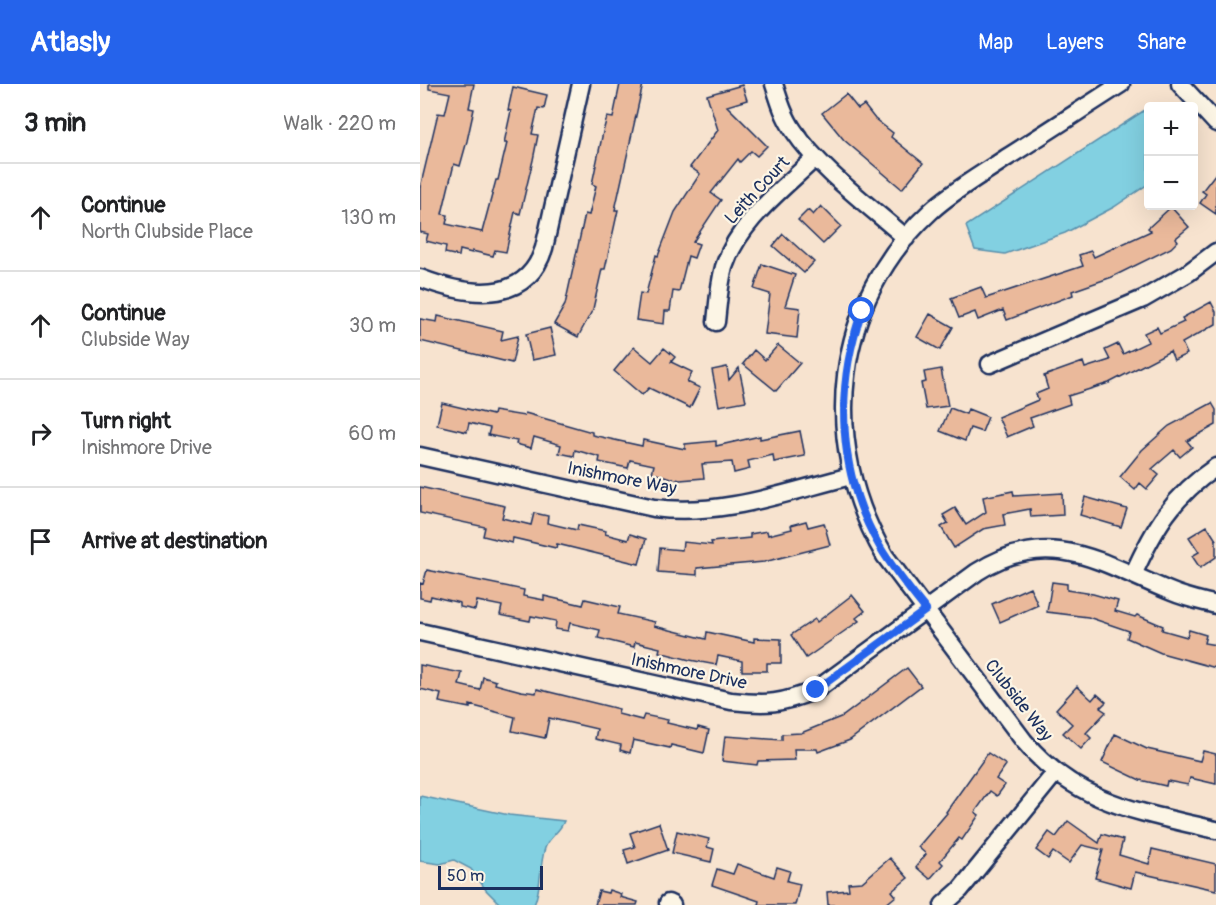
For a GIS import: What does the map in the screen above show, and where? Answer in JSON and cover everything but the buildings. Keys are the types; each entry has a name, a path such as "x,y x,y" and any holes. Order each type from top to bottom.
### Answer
{"street":[{"path":"420,278 476,293 493,293 517,285 535,268 544,248 581,84"},
{"path":"774,84 782,109 790,124 815,158 906,238"},
{"name":"Clubside Way","path":"1121,84 956,190 931,211 906,238 890,259 870,294 858,324 850,351 844,392 845,443 851,476 863,513 894,569 1024,741 1056,772 1089,794 1122,808 1216,830"},
{"path":"1180,84 1216,123"},
{"name":"Leith Court","path":"716,322 721,281 727,260 738,238 754,216 815,158"},
{"path":"990,364 1143,299 1188,273 1216,252"},
{"name":"Inishmore Way","path":"420,456 654,508 690,511 732,505 851,476"},
{"path":"1132,575 1163,516 1188,488 1216,467"},
{"name":"Inishmore Drive","path":"420,632 731,701 772,704 816,690 982,568 1023,552 1045,549 1068,551 1101,560 1175,594 1216,605"},
{"path":"943,905 960,890 1056,772"}],"water":[{"path":"1144,111 1144,187 1114,207 1065,233 1005,254 975,250 966,226"},
{"path":"420,796 509,815 564,821 545,848 534,905 501,905 486,890 471,869 454,860 440,864 420,861"}],"route":[{"path":"816,690 926,610 894,569 879,544 863,513 848,462 843,414 844,392 847,364 862,311"}]}
